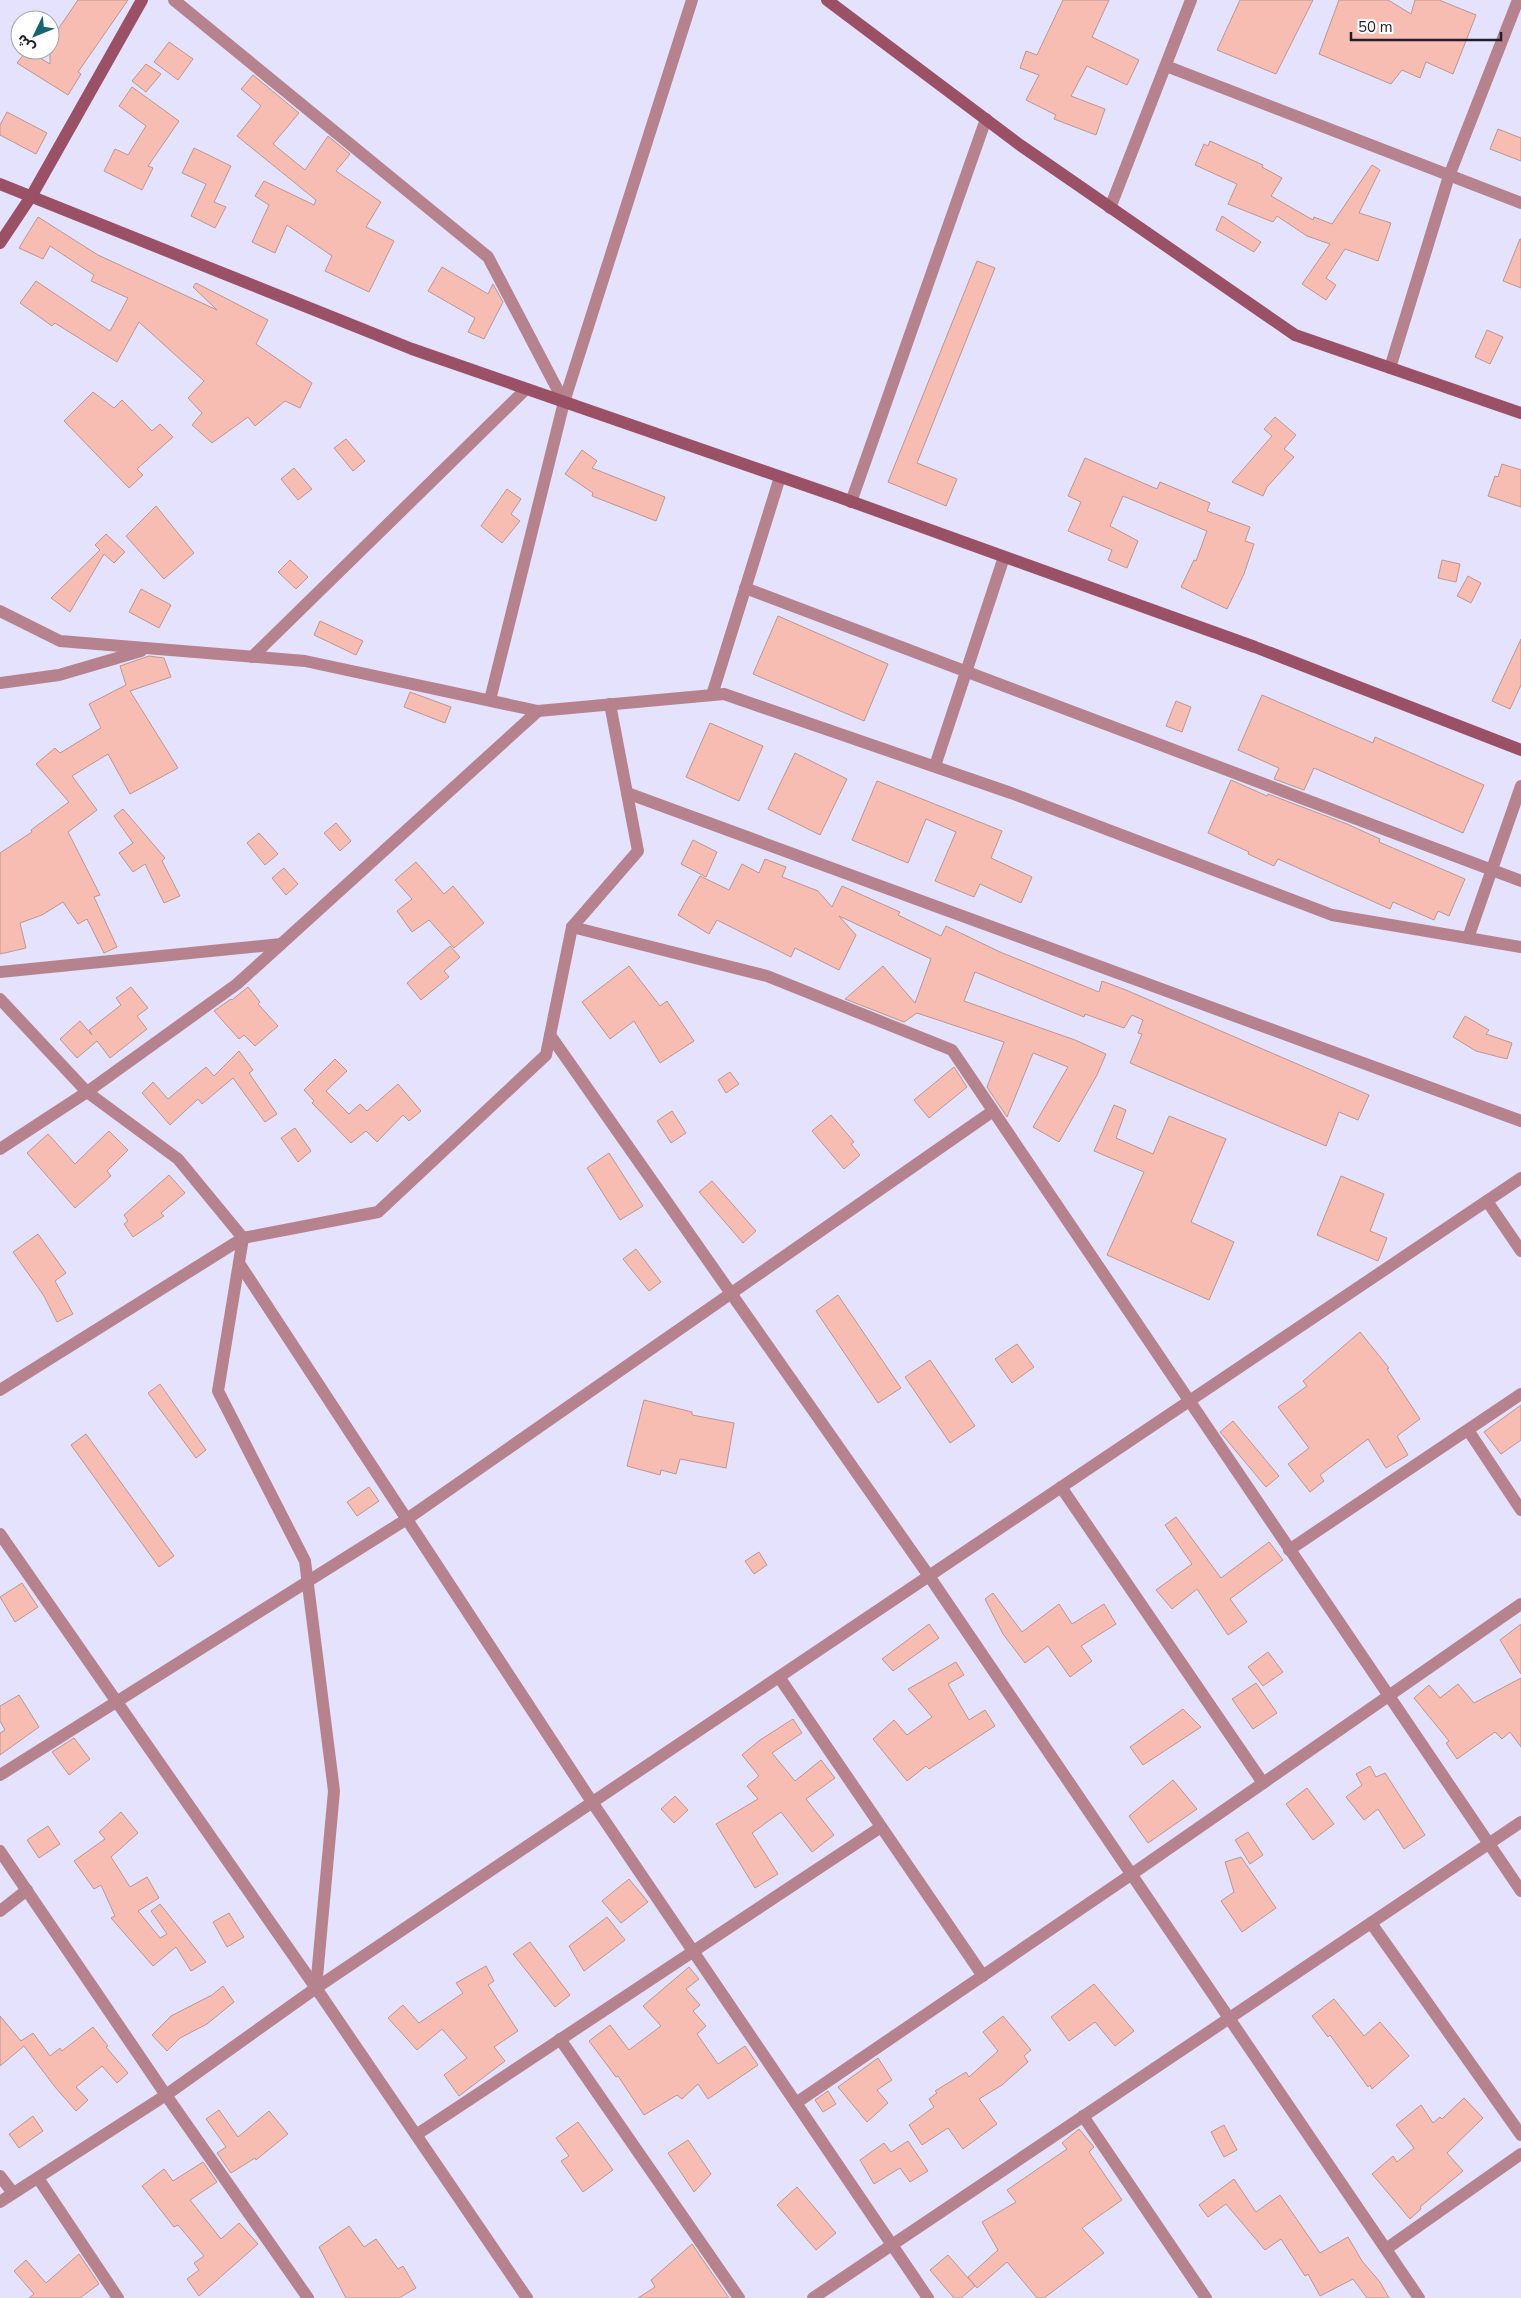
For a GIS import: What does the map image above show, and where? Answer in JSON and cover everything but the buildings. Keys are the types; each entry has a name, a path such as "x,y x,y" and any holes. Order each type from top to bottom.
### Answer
{"street":[{"path":"0,243 32,195 142,0"},
{"path":"174,0 488,257 564,402"},
{"path":"490,700 564,402 692,0"},
{"path":"826,0 1110,208 1295,335 1521,413"},
{"path":"1110,208 1191,0"},
{"path":"1390,368 1449,176 1519,0"},
{"path":"1166,66 1521,202"},
{"path":"851,502 986,119"},
{"path":"0,184 32,195 412,349 851,502 1255,647 1521,750"},
{"path":"252,657 526,389"},
{"path":"712,695 780,477"},
{"path":"935,766 1004,557"},
{"path":"745,588 1521,881"},
{"path":"0,611 60,641 305,662 538,711 724,694 1011,793 1332,915 1521,947"},
{"path":"0,683 60,675 150,649"},
{"path":"0,1390 243,1238 378,1212 546,1055 572,927 638,851 610,704"},
{"path":"0,1149 87,1092 237,984 538,711"},
{"path":"1468,938 1521,786"},
{"path":"627,793 1521,1121"},
{"path":"572,927 767,976 952,1050 1521,1891"},
{"path":"0,972 281,944"},
{"path":"0,999 5,1013 87,1092 178,1159 243,1238 218,1391 305,1561 334,1791 316,1988"},
{"path":"550,1035 929,1576 1419,2298"},
{"path":"0,1775 406,1519 993,1111"},
{"path":"0,2202 166,2095 316,1988 1521,1178"},
{"path":"1487,1201 1521,1252"},
{"path":"239,1263 592,1802 928,2298"},
{"path":"1289,1550 1521,1394"},
{"path":"1468,1430 1521,1510"},
{"path":"1061,1487 1263,1783"},
{"path":"0,1534 316,1988 526,2298"},
{"path":"796,2102 1132,1874 1521,1604"},
{"path":"779,1677 983,1976"},
{"path":"814,2298 1521,1822"},
{"path":"416,2135 881,1827"},
{"path":"0,1852 308,2298"},
{"path":"0,1911 27,1890"},
{"path":"1371,1923 1521,2135"},
{"path":"560,2039 739,2298"},
{"path":"1083,2116 1206,2298"},
{"path":"1386,2249 1521,2154"},
{"path":"0,2176 13,2194"},
{"path":"38,2178 118,2298"}]}
